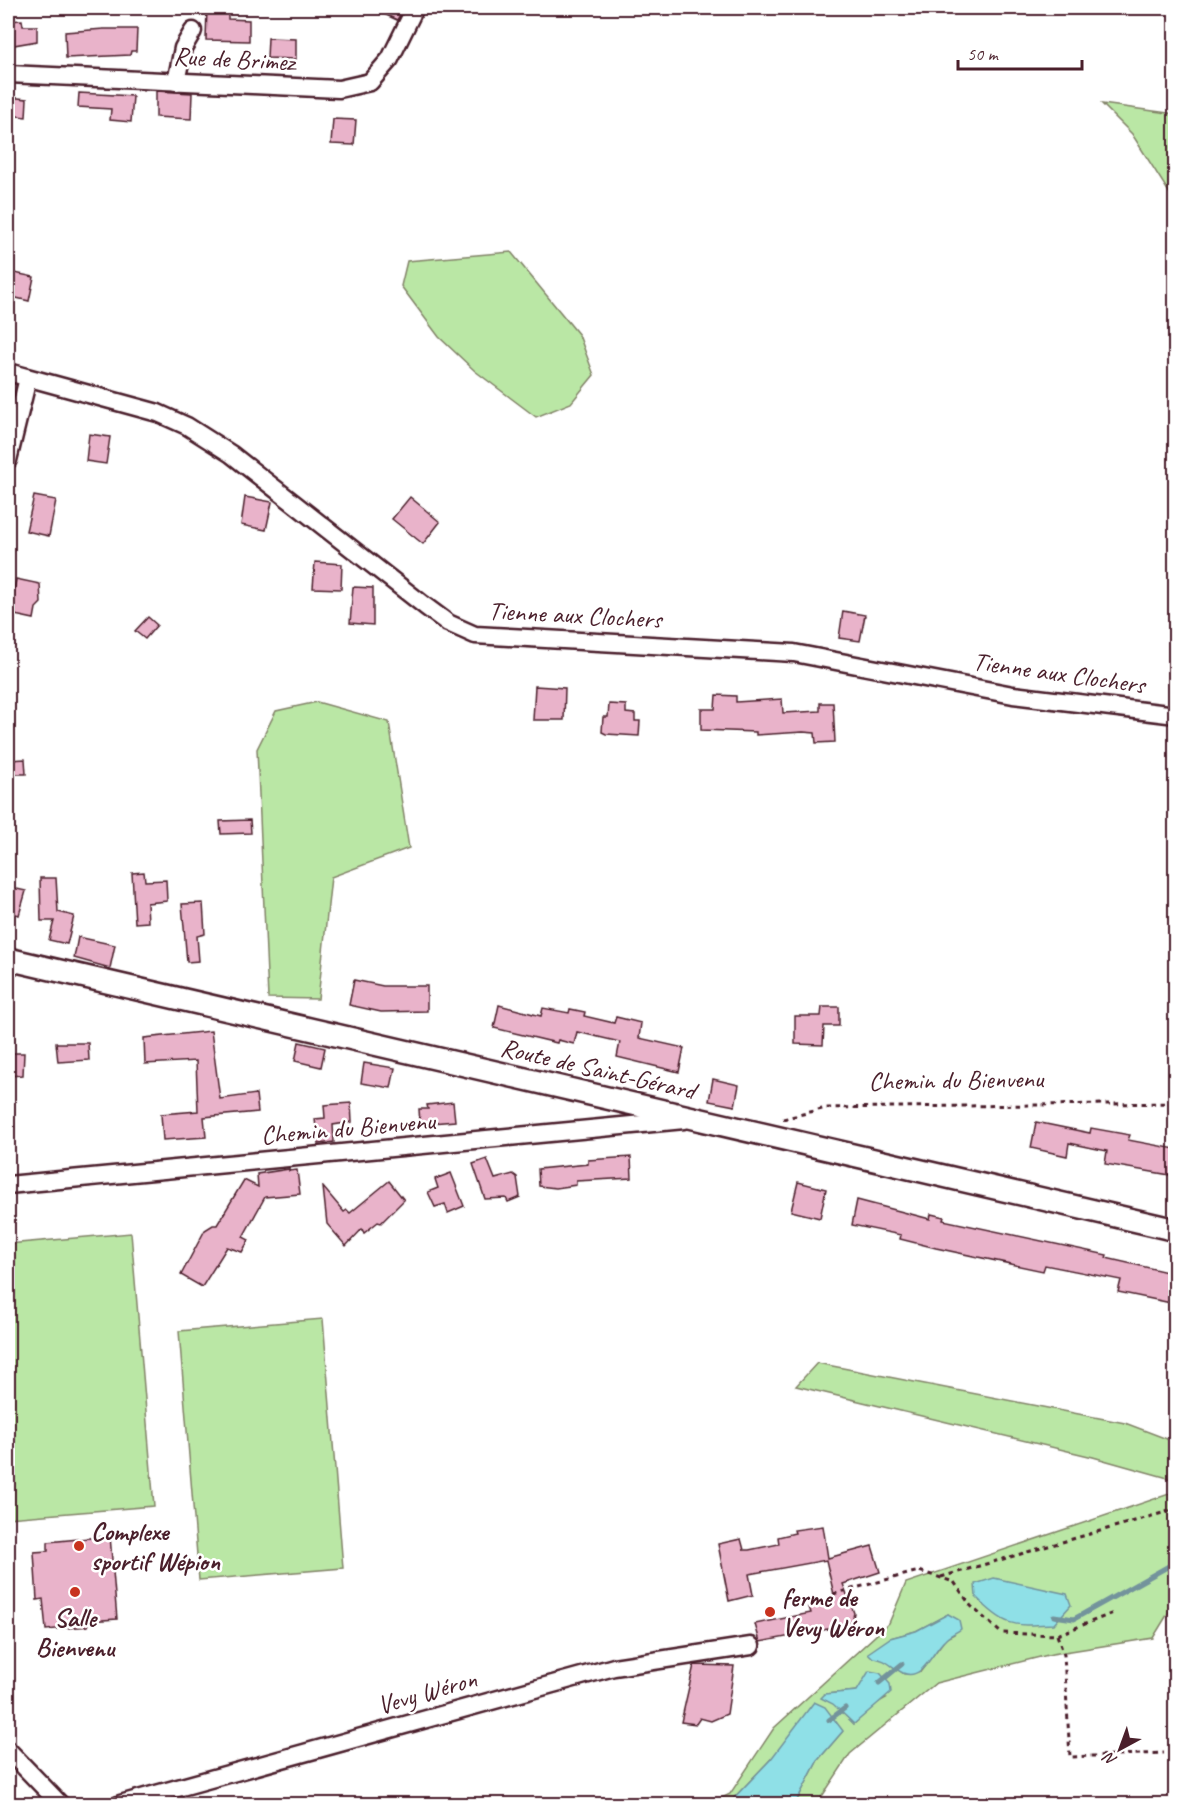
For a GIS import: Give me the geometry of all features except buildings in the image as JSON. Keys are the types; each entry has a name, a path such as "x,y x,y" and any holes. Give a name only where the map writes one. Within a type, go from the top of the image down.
{"main road":[{"name":"Route de Saint-Gérard","path":"8,959 1176,1230"}],"street":[{"name":"Rue de Brimez","path":"8,74 339,89 370,82 390,59 415,8"},
{"path":"176,82 183,48 193,31"},
{"name":"Tienne aux Clochers","path":"8,372 158,413 187,426 231,453 424,606 448,623 475,635 794,653 1013,695 1176,715"},
{"path":"8,460 28,378"},
{"name":"Chemin du Bienvenu","path":"8,1185 395,1150 693,1119"},
{"name":"Vevy Wéron","path":"120,1804 614,1667 751,1646"},
{"path":"8,1750 60,1804"}],"path":[{"name":"Chemin du Bienvenu","path":"773,1122 826,1108 1176,1103"},
{"path":"939,1577 1176,1509"},
{"path":"833,1594 919,1571 954,1582 971,1606 1001,1634 1057,1635 1116,1612"},
{"path":"1057,1635 1064,1655 1070,1757 1164,1753"}],"green space":[{"path":"1102,104 1175,114 1175,202 1132,134"},
{"path":"511,252 579,335 594,375 571,403 536,417 475,371 439,337 401,286 407,261"},
{"path":"317,702 389,722 409,848 331,877 318,999 268,998 257,749 276,711"},
{"path":"131,1233 154,1506 8,1518 8,1244"},
{"path":"323,1319 343,1568 199,1580 179,1331"},
{"path":"817,1363 1125,1423 1175,1442 1175,1480 1093,1457 796,1386"},
{"path":"1175,1492 1175,1602 1153,1638 1052,1654 936,1683 850,1754 817,1804 795,1804 818,1760 843,1731 771,1759 728,1804 710,1804 730,1794 774,1728 889,1623 906,1583","holes":["948,1614 954,1634 946,1638 921,1671 904,1674 884,1659 890,1638 916,1631","857,1691 886,1698 875,1704 854,1724 825,1694"]}],"water":[{"path":"994,1578 1067,1594 1071,1605 1054,1624 1019,1625 1011,1623 995,1615 976,1597 975,1584"},
{"path":"948,1614 959,1620 961,1629 947,1638 927,1664 916,1673 910,1675 903,1673 873,1658 868,1653 890,1638 916,1631"},
{"path":"869,1671 880,1673 890,1684 891,1692 854,1724 833,1704 821,1698 825,1694 857,1691"},
{"path":"814,1702 825,1707 843,1731 818,1760 795,1804 728,1804 771,1759"}],"waterway":[{"path":"1054,1616 1074,1619 1176,1562"},
{"path":"879,1683 902,1664"},
{"path":"829,1720 845,1708"}],"place":[{"name":"Complexe sportif Wépion","path":"79,1546"},
{"name":"Salle Bienvenu","path":"75,1592"},
{"name":"ferme de Vevy Wéron","path":"770,1612"}]}
